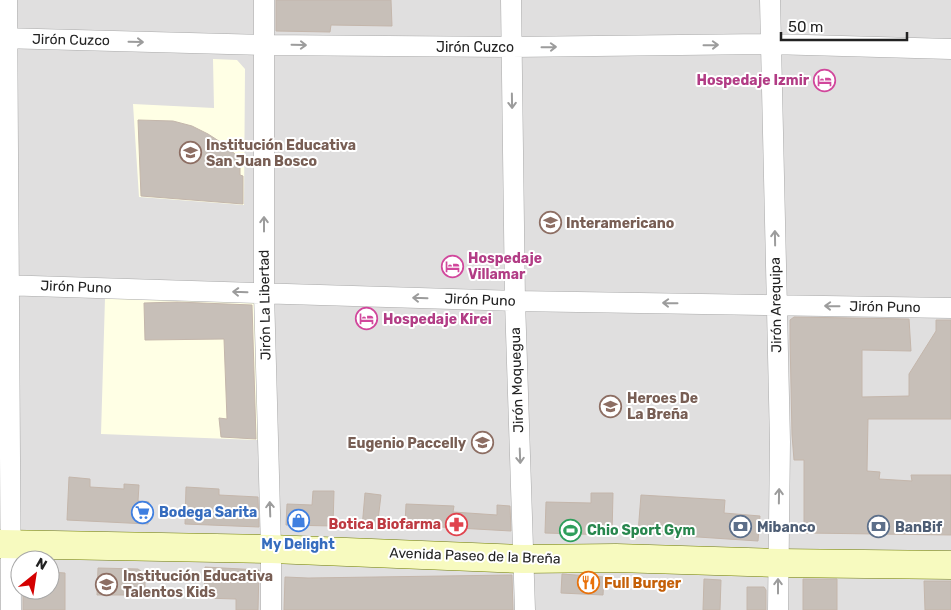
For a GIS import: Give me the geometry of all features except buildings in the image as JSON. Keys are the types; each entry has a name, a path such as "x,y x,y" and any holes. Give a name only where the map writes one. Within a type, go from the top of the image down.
{"street":[{"path":"7,0 4,38 3,287 5,544 12,610"},
{"name":"Jirón La Libertad","path":"264,0 264,293 271,610"},
{"name":"Jirón Moquegua","path":"511,0 515,301 524,610"},
{"name":"Jirón Arequipa","path":"770,0 780,442 778,610"},
{"name":"Jirón Cuzco","path":"4,38 264,45 512,47 770,44 951,49"},
{"name":"Jirón Puno","path":"3,287 515,301 951,308"},
{"name":"Avenida Paseo de la Breña","path":"5,544 271,548 523,558 616,558 778,563 951,565"}],"shaded area":[{"path":"0,0 951,0 951,610 0,610"},
{"name":"Institución Educativa San Juan Bosco","path":"213,59 237,60 245,69 244,205 139,197 133,104 214,108"},
{"path":"105,298 257,299 259,440 101,434"}],"place":[{"name":"Hospedaje Izmir","path":"825,80"},
{"name":"Institución Educativa San Juan Bosco","path":"190,153"},
{"name":"Interamericano","path":"550,223"},
{"name":"Hospedaje Villamar","path":"452,266"},
{"name":"Hospedaje Kirei","path":"367,319"},
{"name":"Heroes De La Breña","path":"611,406"},
{"name":"Eugenio Paccelly","path":"482,443"},
{"name":"Bodega Sarita","path":"143,512"},
{"name":"My Delight","path":"298,521"},
{"name":"Botica Biofarma","path":"457,524"},
{"name":"Mibanco","path":"741,527"},
{"name":"BanBif","path":"879,527"},
{"name":"Chio Sport Gym","path":"571,530"},
{"name":"Full Burger","path":"588,583"},
{"name":"Institución Educativa Talentos Kids","path":"107,584"}]}
